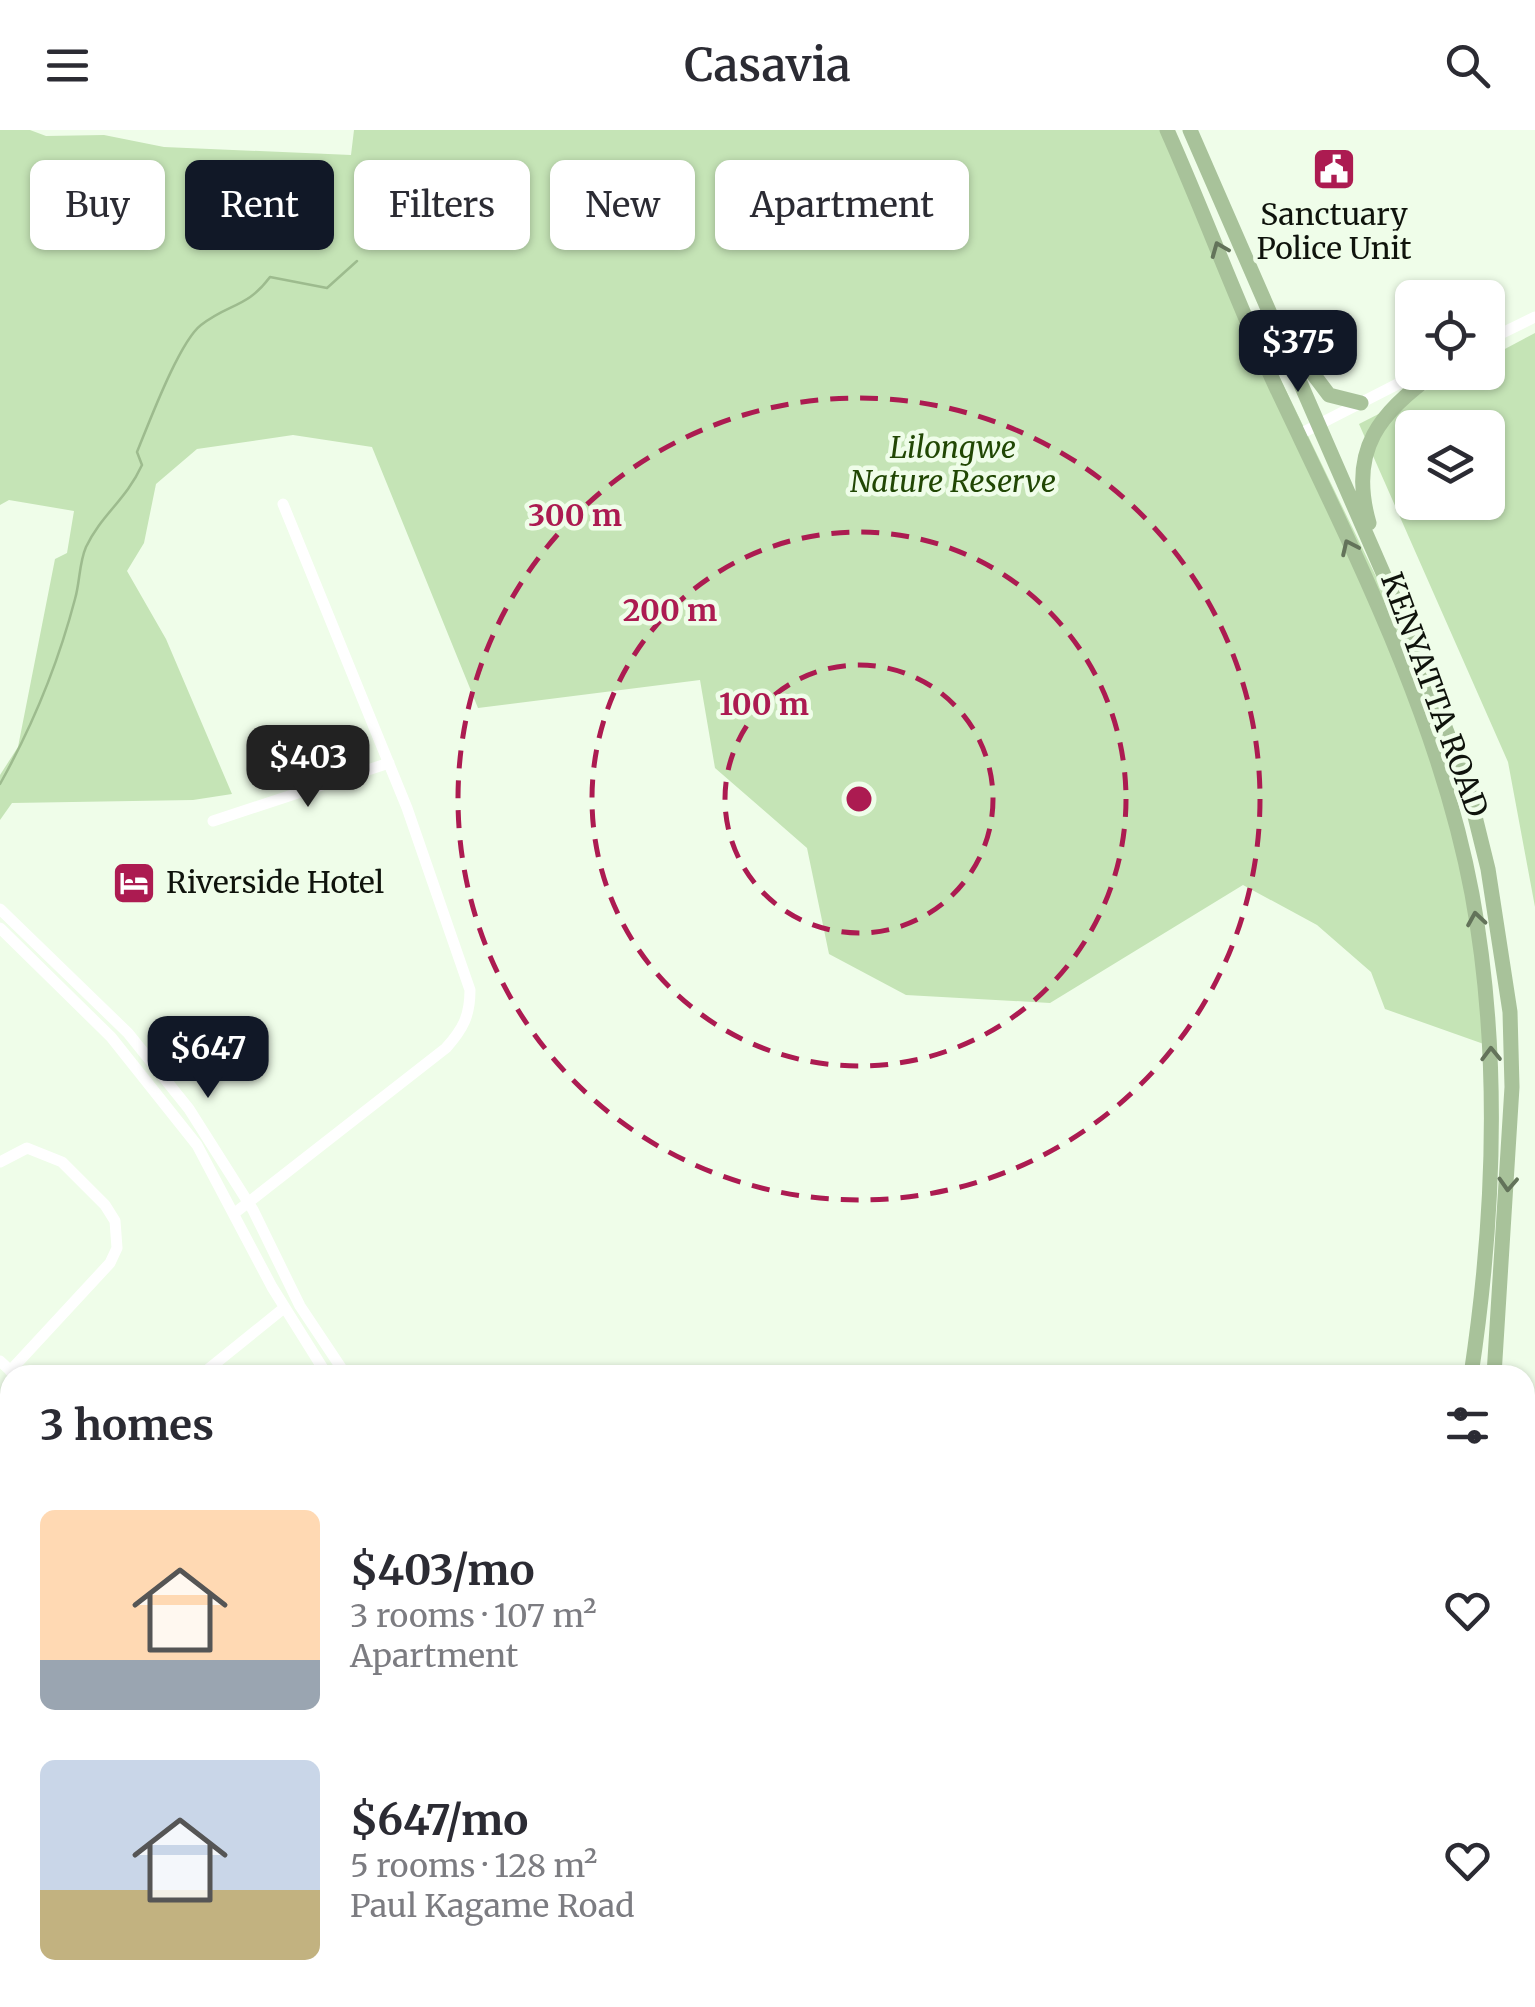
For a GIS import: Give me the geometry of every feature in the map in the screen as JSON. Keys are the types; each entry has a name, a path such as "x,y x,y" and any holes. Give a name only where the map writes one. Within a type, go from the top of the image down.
{"main road":[{"name":"KENYATTA ROAD","path":"1166,130 1382,618 1442,781 1471,890 1490,1016 1491,1092 1486,1238 1472,1365"},
{"name":"KENYATTA ROAD","path":"1190,130 1381,564 1468,788 1488,870 1510,1012 1512,1086 1495,1365"},
{"path":"1273,324 1329,395 1361,402"},
{"path":"1381,564 1366,513 1364,457 1397,400 1411,390"}],"street":[{"path":"1505,332 1535,318"},
{"path":"1300,434 1395,385"},
{"path":"236,1212 446,1048 469,1016 470,990 389,762 283,504"},
{"path":"213,821 389,762"},
{"path":"0,909 138,1044 189,1109 250,1203 290,1289 339,1365"},
{"path":"0,928 111,1038 196,1145 236,1212 284,1308 321,1365"},
{"path":"0,1162 27,1148 62,1162 111,1213 118,1240 110,1263 20,1365"},
{"path":"213,1365 284,1308"}],"green space":[{"name":"Lilongwe Nature Reserve","path":"0,130 30,130 46,136 104,135 164,147 351,155 354,130 1160,130 1384,593 1428,708 1461,823 1495,1048 1385,1009 1371,972 1317,925 1243,885 1050,1003 906,995 829,954 807,848 715,768 700,680 478,708 372,447 293,435 197,449 156,484 144,543 127,571 166,639 232,794 193,800 12,803 0,820 0,775 18,747 55,559 67,553 74,511 9,500 0,505"},
{"path":"1535,333 1535,907 1508,762 1401,520 1505,520 1505,410 1395,410 1395,506 1359,424 1426,390 1505,390 1505,349"}],"waterway":[{"path":"0,784 52,671 75,599 86,547 142,465 137,452 165,384 192,334 211,318 245,300 270,277 327,288 357,261"}],"place":[{"name":"Sanctuary Police Unit","path":"1334,169"},
{"name":"Riverside Hotel","path":"134,883"}]}
